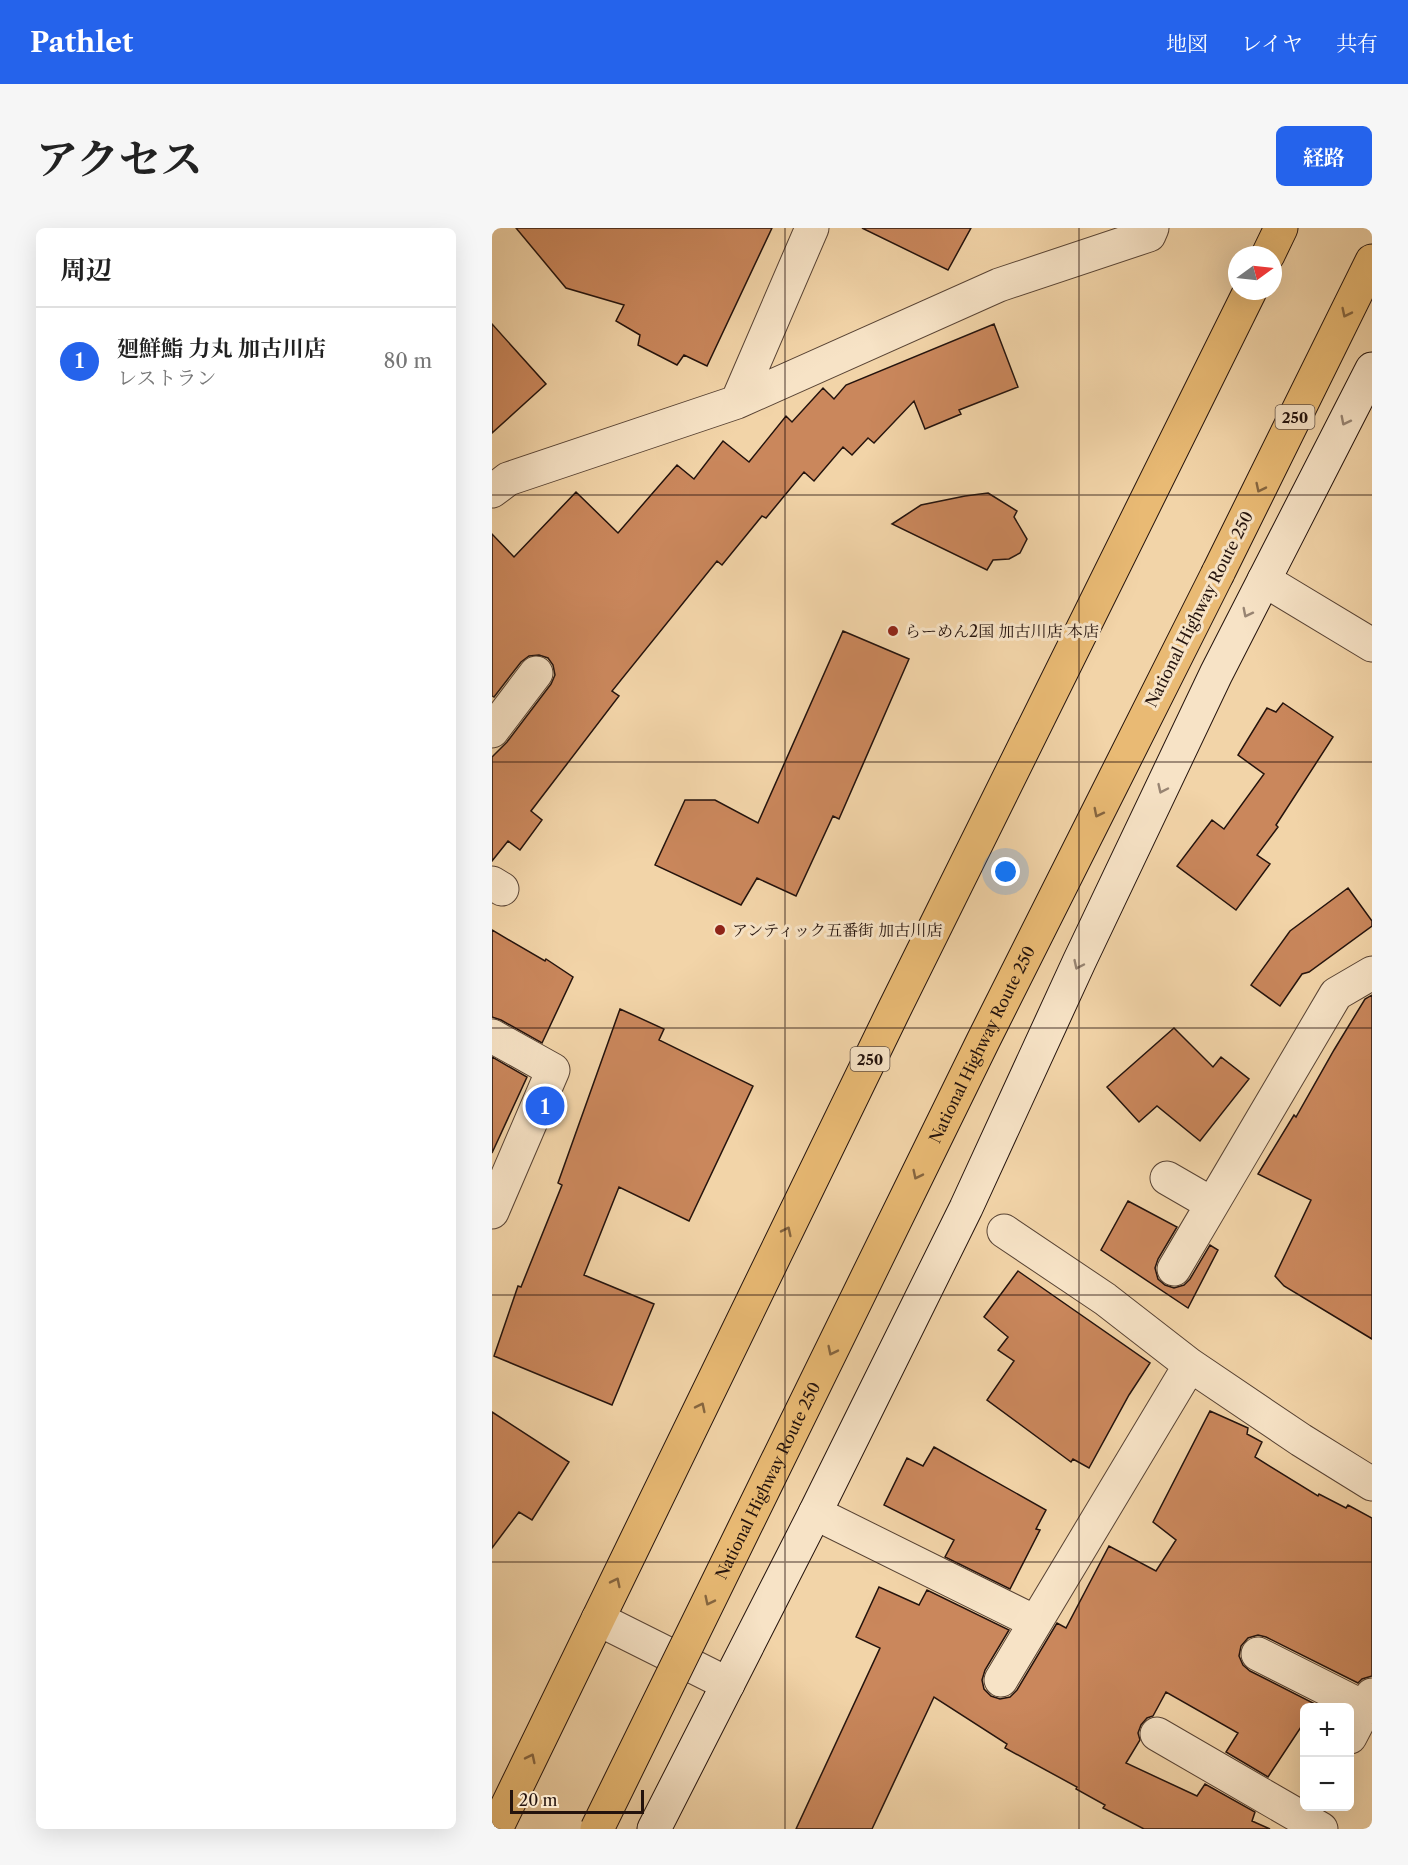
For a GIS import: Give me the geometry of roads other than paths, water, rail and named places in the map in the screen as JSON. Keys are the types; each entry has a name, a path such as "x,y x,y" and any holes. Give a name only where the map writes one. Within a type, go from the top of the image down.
{"highway":[{"path":"1272,246 1281,228"},
{"name":"National Highway Route 250","path":"597,1829 988,1030 1372,261"},
{"name":"250","path":"496,1829 892,1014 1246,300"}],"street":[{"path":"737,402 812,228"},
{"path":"497,477 737,402 999,285 1149,235 1152,228"},
{"path":"654,1829 815,1513 966,1208 1084,951 1216,674 1372,369"},
{"path":"1264,580 1372,645"},
{"path":"492,731 536,673"},
{"path":"1174,1269 1336,994 1372,973"},
{"path":"492,1036 553,1070 492,1212"},
{"path":"1167,1178 1212,1204"},
{"path":"1004,1231 1105,1299 1190,1365 1301,1440 1372,1484"},
{"path":"1001,1680 1190,1365"},
{"path":"815,1513 1035,1623"},
{"path":"598,1619 728,1684"},
{"path":"1258,1654 1368,1702 1354,1729"},
{"path":"1157,1734 1310,1821"}],"place":[{"name":"らーめん2国 加古川店 本店","path":"893,631"},
{"name":"アンティック五番街 加古川店","path":"720,930"},
{"name":"廻鮮鮨 力丸 加古川店","path":"545,1106"}]}
